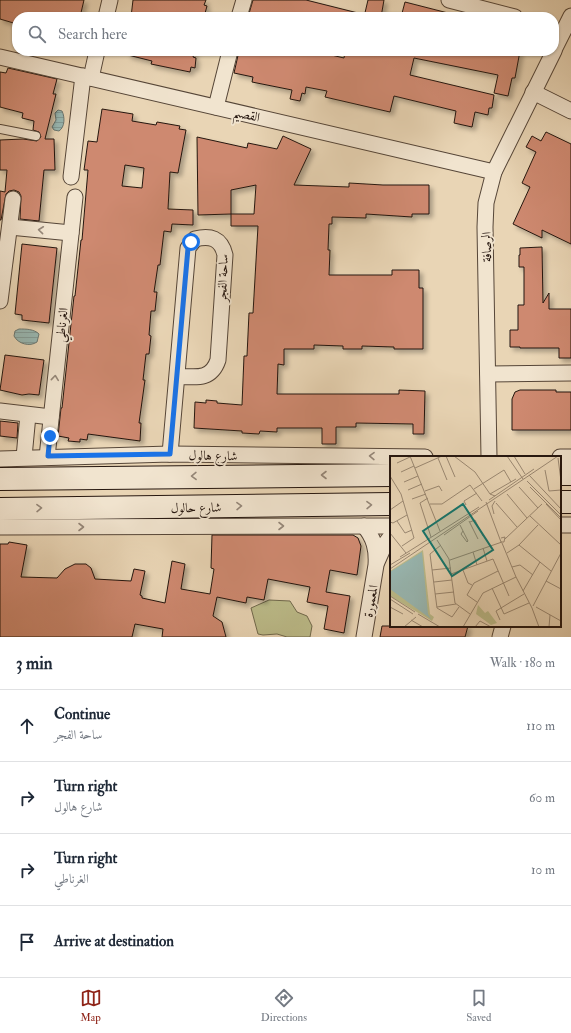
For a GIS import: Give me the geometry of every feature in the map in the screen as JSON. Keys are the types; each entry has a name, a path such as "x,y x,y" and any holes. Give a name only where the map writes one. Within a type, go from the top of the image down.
{"main road":[{"path":"0,478 390,475"},
{"name":"شارع حالول","path":"0,509 390,504"}],"street":[{"path":"107,12 110,0"},
{"path":"240,12 244,0"},
{"path":"449,0 496,12"},
{"name":"الرصافة","path":"559,28 571,16"},
{"path":"71,178 87,77 95,56"},
{"path":"216,107 229,56"},
{"name":"الرصافة","path":"489,456 485,227 486,203 494,172 551,56"},
{"name":"القصيم","path":"0,57 494,172"},
{"path":"533,92 571,111"},
{"name":"الغرناطي","path":"48,456 75,197"},
{"path":"0,300 13,199"},
{"path":"10,227 71,232"},
{"name":"ساحة الفجر","path":"170,454 188,248 195,239 205,236 218,242 223,247 225,255 218,360 215,368 204,376 177,376"},
{"path":"488,374 571,373"},
{"path":"0,412 51,417"},
{"path":"24,457 28,415"},
{"name":"شارع هالول","path":"0,458 170,454 390,457"},
{"name":"المعمورة","path":"364,526 371,534 377,555 364,637"},
{"path":"0,527 390,526"},
{"name":"المعمورة","path":"376,565 380,554 390,538"},
{"path":"500,637 503,627"}],"lane":[{"path":"0,129 36,136"}],"green space":[{"path":"269,600 290,601 297,612 307,616 312,626 310,637 287,637 277,634 258,634 251,608"}],"water":[{"path":"58,110 62,111 64,116 62,127 59,131 54,130 52,127 56,120 55,113"},
{"path":"19,329 37,332 39,334 37,342 34,344 24,344 18,341 14,336 15,331"}],"building":[{"path":"0,0 84,0 81,12 12,12 12,23 0,19"},
{"path":"133,0 206,0 204,5 207,6 205,12 132,12"},
{"path":"253,0 306,0 354,12 249,12"},
{"path":"368,0 384,0 382,12 365,12"},
{"path":"405,2 444,12 402,12"},
{"path":"132,56 193,56 196,58 195,68 191,67 190,72 151,64 152,61"},
{"path":"238,56 336,56 344,58 344,56 519,56 515,78 512,78 508,96 494,93 498,75 414,58 410,75 494,95 492,108 489,108 488,115 475,112 472,127 454,123 456,111 394,96 390,112 325,97 327,91 306,87 305,94 302,93 300,101 290,99 292,90 252,82 253,77 234,73"},
{"path":"8,68 57,79 53,94 56,94 45,139 54,139 55,170 44,170 39,221 20,219 21,196 19,192 14,190 9,191 6,194 0,220 0,191 5,192 7,170 0,170 0,140 23,139 37,141 41,137 39,132 33,130 34,121 22,118 23,113 0,107 0,72 6,73"},
{"path":"102,109 133,114 132,121 156,125 157,122 180,126 179,129 186,130 178,173 170,172 168,209 193,210 193,225 172,224 171,232 164,231 160,265 158,265 154,292 157,292 155,311 151,311 149,354 146,354 143,380 145,380 139,423 141,423 140,441 88,434 87,440 80,439 80,442 68,441 69,438 58,436 82,240 88,170 84,170 88,141 97,142","holes":["125,165 144,168 142,188 122,186"]},
{"path":"546,132 571,144 571,244 542,230 542,238 513,224 530,187 522,183 536,152 526,147 532,136 541,141"},
{"path":"283,136 311,149 294,185 349,187 349,183 429,185 429,214 412,214 412,217 366,214 366,218 332,217 332,224 329,224 328,250 330,250 329,275 392,275 392,270 419,270 419,288 423,288 423,349 394,349 394,347 362,346 362,349 343,349 343,346 314,345 314,349 284,349 284,365 278,364 277,394 399,394 399,390 425,391 424,434 413,434 413,424 356,423 356,427 336,427 336,444 322,444 322,428 277,428 277,432 260,431 259,434 242,433 242,431 194,428 195,402 206,403 206,400 217,401 217,403 242,405 244,356 247,356 249,313 253,313 258,226 231,226 231,214 198,215 197,137 247,148 248,143 277,149","holes":["256,185 254,214 231,214 231,190"]},
{"path":"22,244 57,248 49,323 22,320 22,315 15,314"},
{"path":"542,247 543,303 549,293 549,309 571,309 571,358 559,358 559,348 510,347 510,330 518,330 518,305 524,305 524,267 519,267 520,248"},
{"path":"5,355 44,360 39,395 22,395 0,390"},
{"path":"520,390 556,390 556,392 571,392 571,430 512,430 512,399 515,392"},
{"path":"0,421 18,423 17,438 0,436"},
{"path":"212,535 353,535 358,538 361,546 357,575 330,570 326,592 350,596 344,633 324,629 328,606 307,602 310,587 268,579 264,600 247,597 246,603 217,597 213,616 222,622 226,637 162,637 163,629 135,624 132,637 0,637 0,544 8,544 9,542 27,545 21,577 57,578 65,569 75,564 86,564 91,568 95,579 131,581 134,569 145,571 140,595 142,598 165,603 172,561 185,564 181,589 210,594 214,569 211,568"},
{"path":"382,626 468,627 465,637 380,637"}],"route":[{"path":"50,436 48,456 170,454 188,248 191,242"}]}
